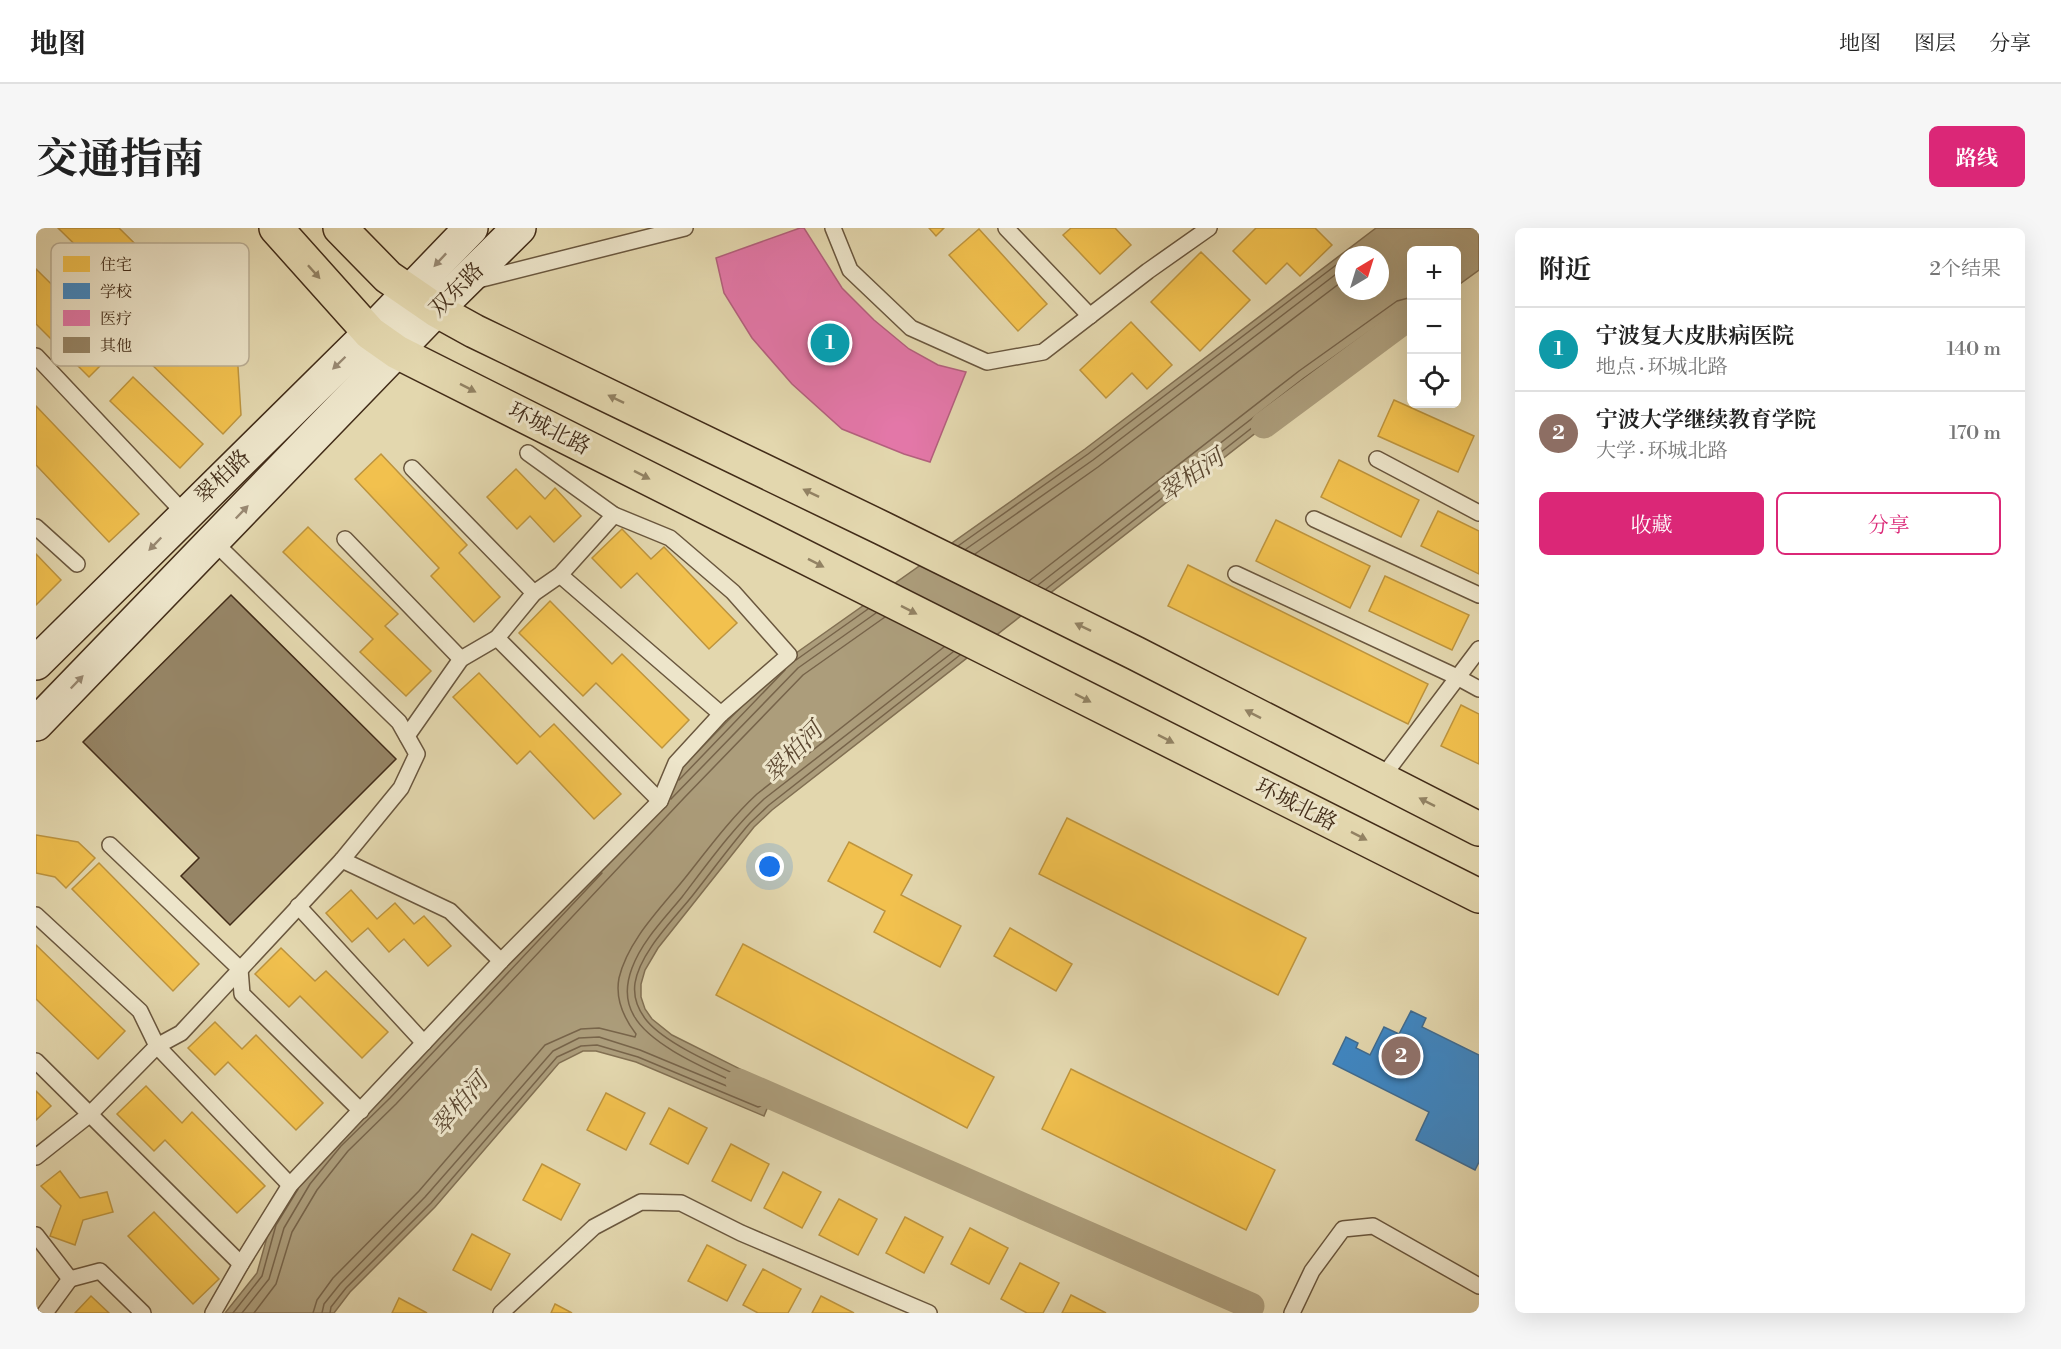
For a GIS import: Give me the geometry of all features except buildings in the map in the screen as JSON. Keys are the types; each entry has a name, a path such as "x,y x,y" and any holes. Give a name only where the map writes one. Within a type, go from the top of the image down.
{"main road":[{"name":"环城北路","path":"276,228 370,333 397,352 1479,896"},
{"path":"340,228 388,277 436,310 474,331 1135,653 1479,829"},
{"name":"双东路","path":"410,292 471,228"},
{"name":"双东路","path":"397,352 519,228"},
{"name":"翠柏路","path":"36,663 410,292"},
{"name":"翠柏路","path":"36,724 397,352"}],"lane":[{"path":"463,284 685,228"},
{"path":"832,228 850,270 911,328 987,362 1043,352 1148,271 1209,228"},
{"path":"1006,228 1090,316"},
{"path":"36,356 185,514"},
{"path":"213,1313 290,1185 501,961 660,801 676,763 721,714 789,655 733,592 670,538 614,515 528,453"},
{"path":"1377,459 1479,513"},
{"path":"412,468 534,593"},
{"path":"407,736 461,660 497,638 534,593 560,574 614,515"},
{"path":"1314,519 1479,595"},
{"path":"36,527 77,564"},
{"path":"345,539 461,660"},
{"path":"36,1157 89,1116 157,1046 181,1033 342,860 401,788 417,754 399,722 214,542"},
{"path":"560,574 721,714"},
{"path":"1236,574 1479,689"},
{"path":"497,638 660,801"},
{"path":"1381,779 1479,649"},
{"path":"111,845 240,969 242,994 361,1111"},
{"path":"342,860 450,911 501,961"},
{"path":"298,906 424,1043"},
{"path":"36,915 140,1011 157,1046 290,1185"},
{"path":"36,1061 241,1264"},
{"path":"501,1313 594,1227 641,1202 681,1203 741,1233 929,1313"},
{"path":"1292,1313 1312,1271 1343,1228 1373,1226 1479,1286"},
{"path":"36,1235 70,1279"},
{"path":"45,1313 70,1279 100,1271 143,1313"}],"water":[{"path":"1376,228 1479,228 1479,270 1461,283 1461,246 1407,246 1407,321 1312,389 772,810 754,827 658,948 645,970 641,984 641,997 652,1019 672,1035 776,1087 764,1116 636,1062 596,1051 583,1051 559,1063 435,1207 350,1292 334,1313 225,1313 257,1273 271,1223 299,1177 667,783 789,658 1085,449 1335,259 1335,300 1389,300 1389,246 1352,246"}],"waterway":[{"name":"翠柏河","path":"1264,425 1407,319"},
{"path":"739,1082 1251,1306"}],"place":[{"name":"宁波复大皮肤病医院","path":"830,343"},
{"name":"宁波大学继续教育学院","path":"1401,1056"}]}
